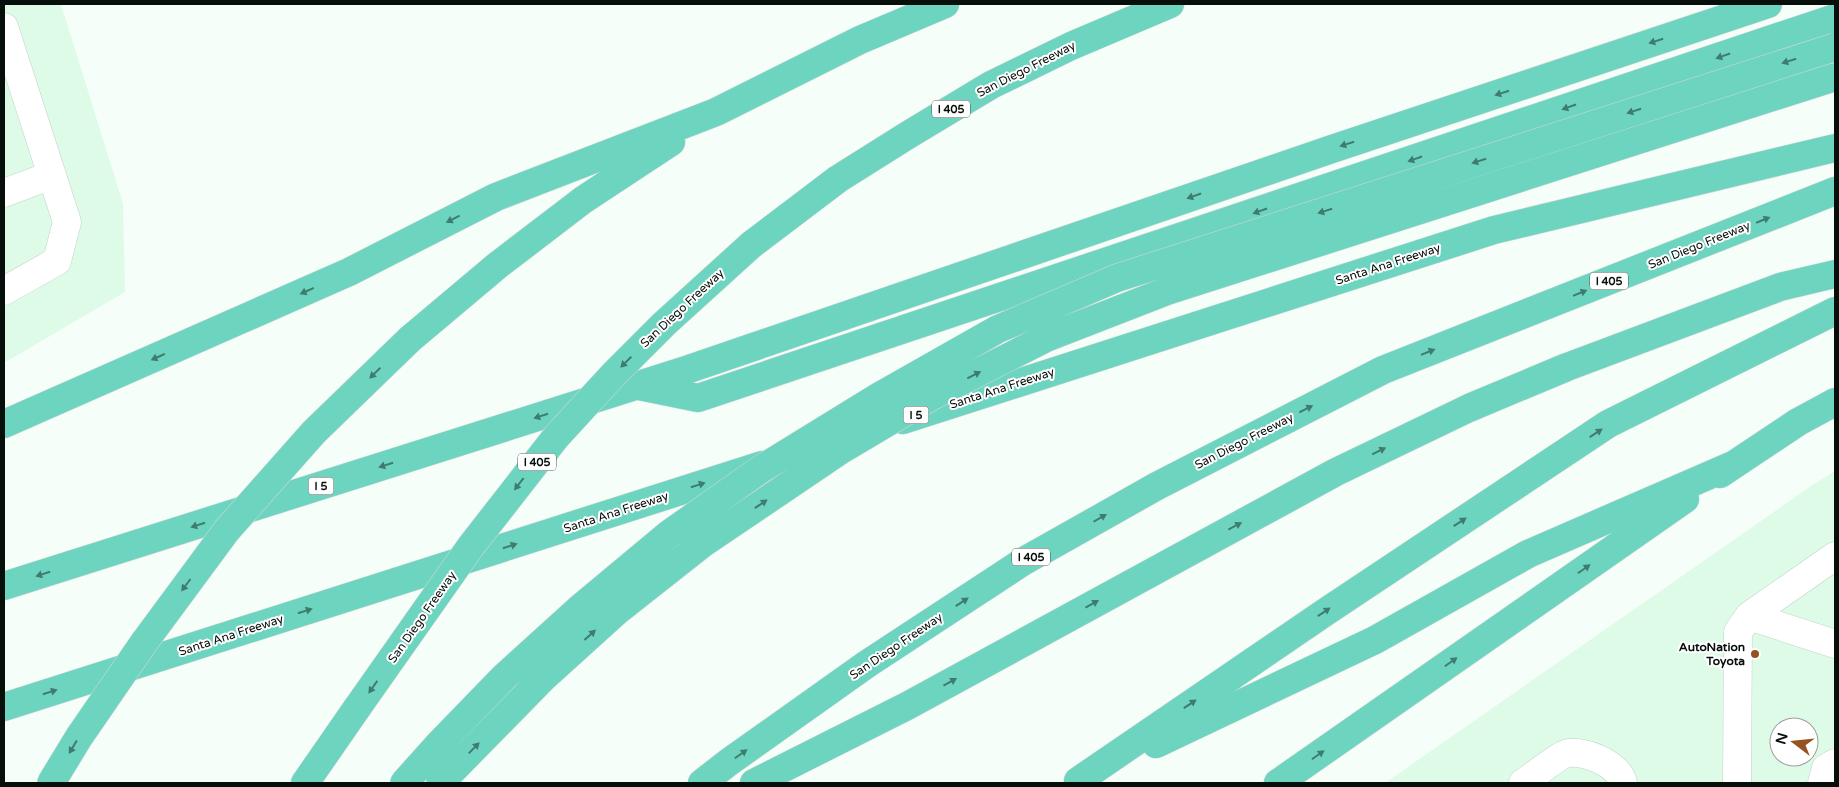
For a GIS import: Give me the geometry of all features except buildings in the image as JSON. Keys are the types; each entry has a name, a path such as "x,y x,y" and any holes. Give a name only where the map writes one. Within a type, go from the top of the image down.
{"highway":[{"path":"4,424 349,272 496,197 716,112 860,40 945,4"},
{"name":"San Diego Freeway","path":"305,783 471,546 556,437 613,375 664,324 751,245 838,179 991,85 1071,46 1170,4"},
{"name":"I 5","path":"4,586 637,386 1322,152 1768,4"},
{"path":"637,386 698,398 1835,18"},
{"path":"404,783 438,744 504,677 579,609 669,534 761,469 878,397 998,329 1117,278 1835,46"},
{"path":"440,783 544,677 617,611 702,544 841,450 932,396 1046,338 1166,291 1835,77"},
{"path":"51,783 79,737 144,641 227,530 314,432 410,339 498,265 583,200 716,112"},
{"name":"Santa Ana Freeway","path":"4,706 248,630 1494,230 1835,148"},
{"name":"San Diego Freeway","path":"702,783 868,664 1008,572 1157,486 1383,370 1835,191"},
{"path":"754,783 907,706 1336,472 1470,408 1566,367 1771,290 1835,274"},
{"path":"1076,782 1326,611 1608,424 1835,312"},
{"path":"1278,783 1735,464 1798,422 1835,402"},
{"path":"1076,782 1375,640 1528,554 1735,464"}],"lane":[{"path":"4,27 67,222 56,261 4,291"},
{"path":"4,193 52,175"},
{"path":"1737,783 1738,632 1749,616 1835,556"},
{"path":"1749,616 1835,644"},
{"path":"1524,783 1566,753 1583,754 1599,758 1611,766 1622,778 1623,783"},
{"path":"1822,783 1826,768 1835,763"}],"shaded area":[{"path":"4,4 61,4 123,204 125,292 4,363"},
{"path":"1835,471 1835,783 1385,783 1814,484"}],"place":[{"name":"AutoNation Toyota","path":"1755,654"}]}
